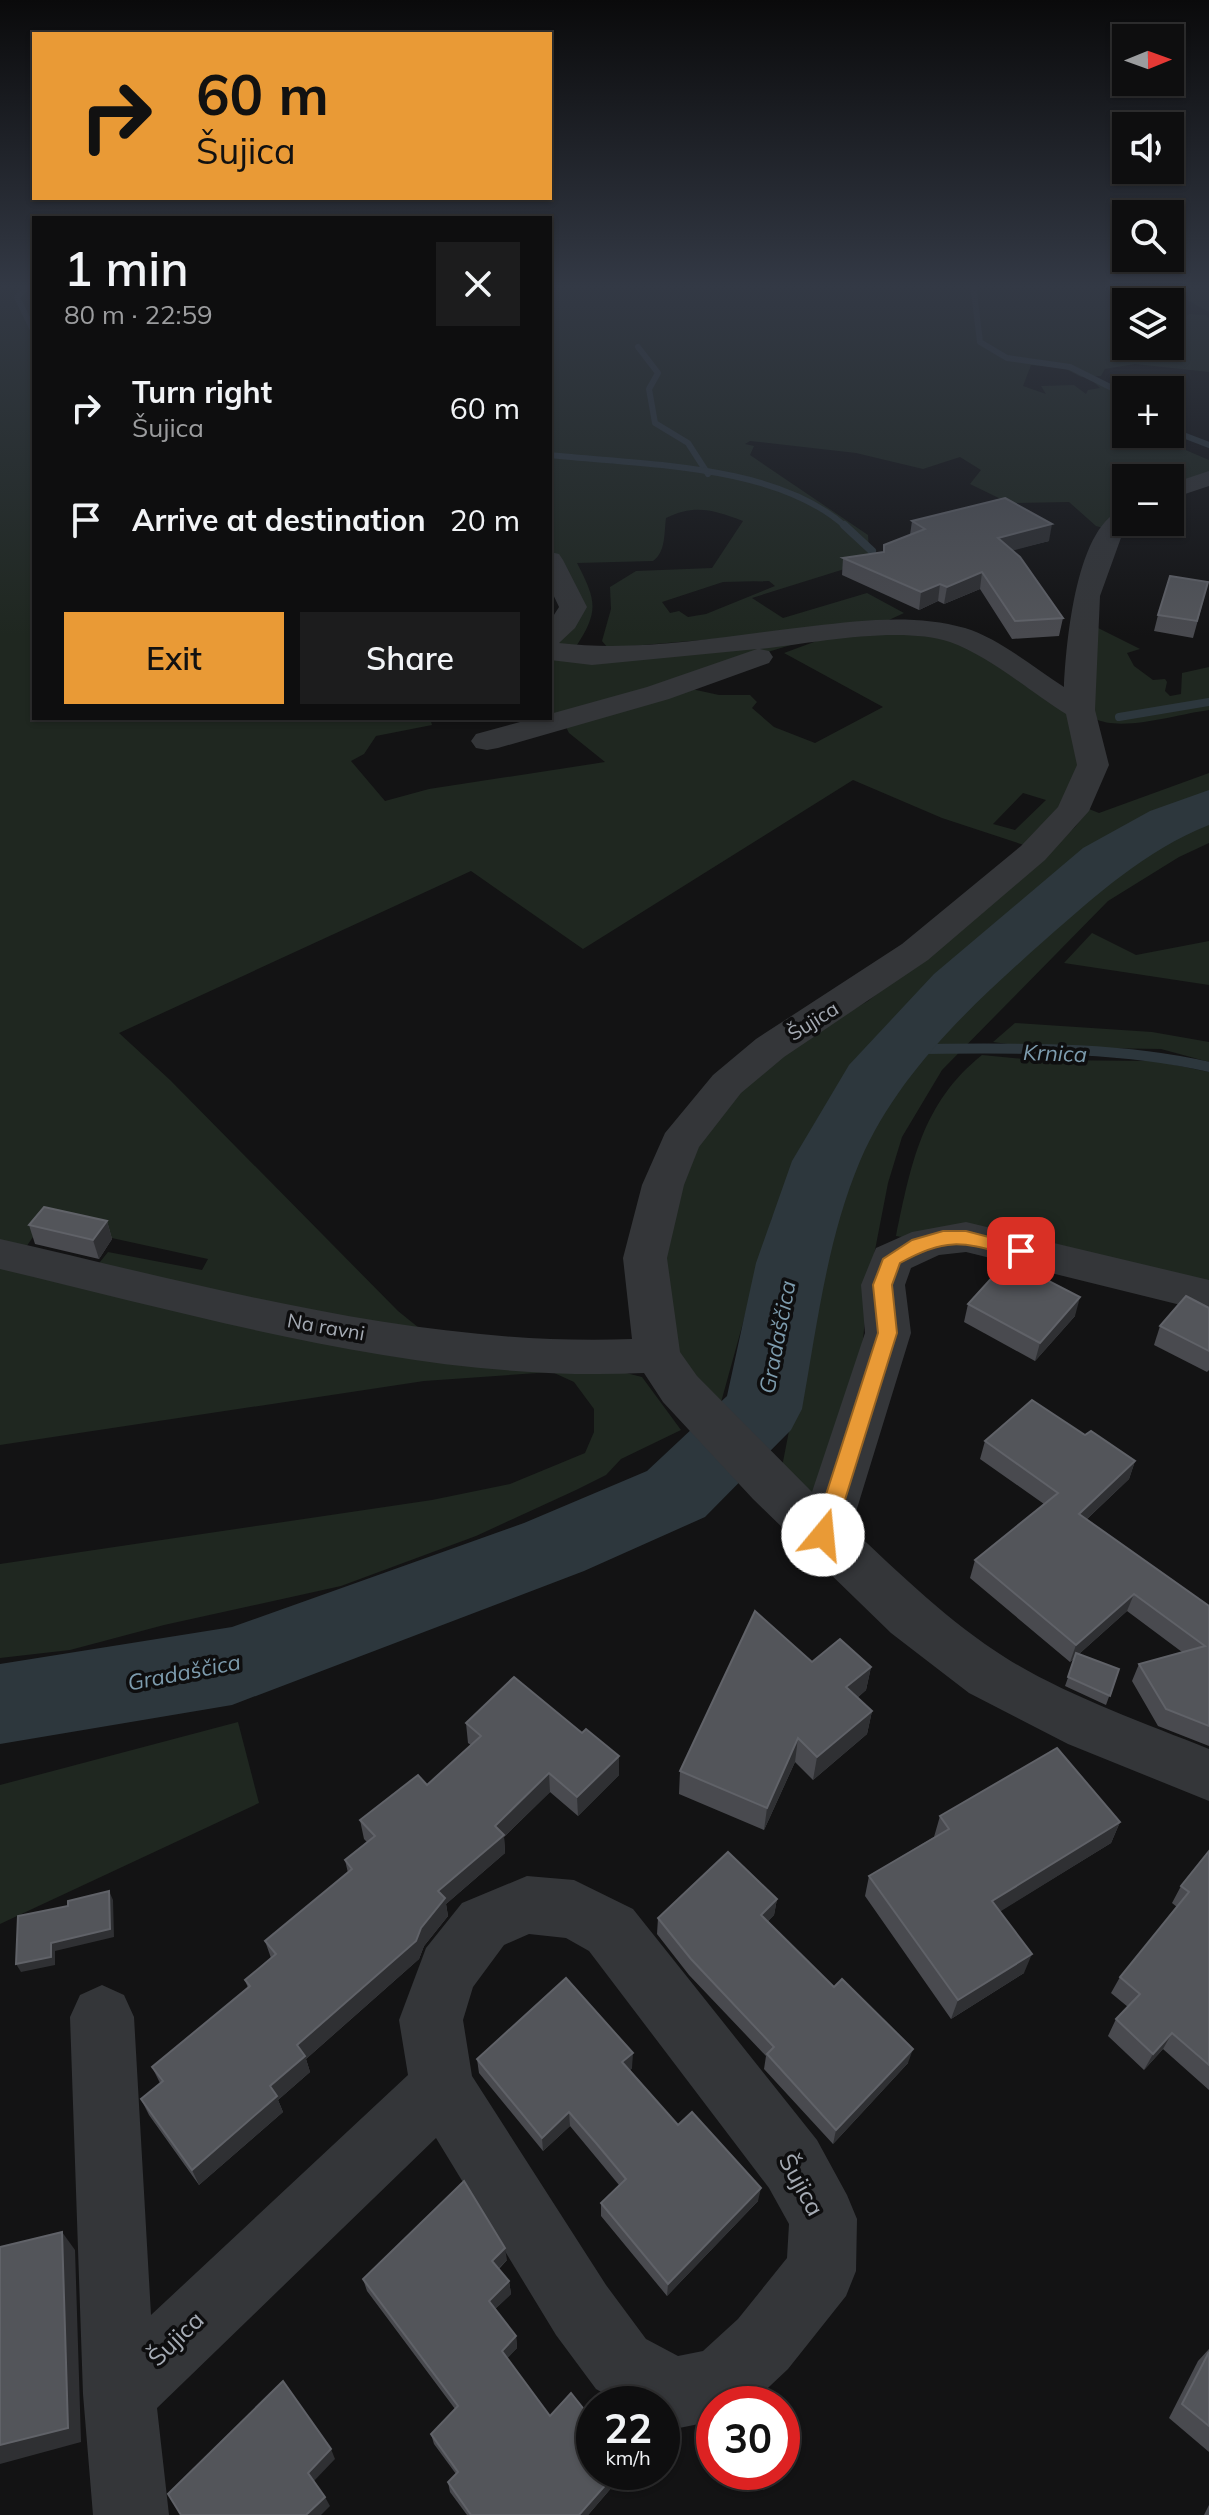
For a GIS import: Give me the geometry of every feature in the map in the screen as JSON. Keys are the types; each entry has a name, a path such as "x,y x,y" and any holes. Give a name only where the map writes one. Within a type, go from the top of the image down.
{"street":[{"path":"1184,487 1209,478"},
{"name":"Šujica","path":"668,1372 645,1258 663,1185 680,1143 727,1084 770,1048 915,952 1033,853 1073,811 1093,765 1080,710 1080,640 1086,596 1112,531"},
{"path":"552,564 573,607 565,622 552,635"},
{"path":"552,651 592,656 630,654 891,627 927,629 957,635 994,653 1080,710"},
{"path":"487,741 658,693 808,642 820,633"},
{"path":"823,1535 888,1333 883,1285 892,1259 918,1244 943,1237 966,1237 1209,1296"},
{"name":"Na ravni","path":"0,1254 306,1324 462,1350 595,1358 668,1372"},
{"path":"668,1372 771,1485 823,1535 910,1617 988,1676 1088,1726 1209,1775"},
{"name":"Šujica","path":"527,1905 574,1909 611,1930 793,2164 823,2219 821,2271 763,2344 721,2383 674,2393 621,2364 581,2310 442,2087 431,2020 448,1970 483,1924 527,1905"},
{"name":"Šujica","path":"102,2017 119,2394 131,2515"},
{"name":"Šujica","path":"119,2394 442,2087"}],"shaded area":[{"path":"0,401 32,401 32,720 431,720 432,725 376,736 364,754 351,761 385,801 429,789 605,762 569,733 564,723 687,688 719,695 750,695 757,702 752,708 774,727 815,743 883,707 784,653 822,639 871,631 954,637 1065,710 1082,747 1068,802 1027,846 942,818 853,780 583,949 471,871 119,1033 170,1080 398,1311 429,1336 96,1267 108,1252 202,1270 208,1259 43,1223 21,1254 0,1248","holes":["1023,793 1046,800 1015,830 993,824"]},
{"path":"552,401 1112,401 1112,448 1181,448 1209,460 1209,472 1184,481 1184,464 1112,464 1112,523 1107,529 1096,526 1069,502 1009,503 970,484 981,470 960,457 923,469 856,453 750,441 745,444 754,446 750,455 868,535 869,549 883,557 752,598 783,618 867,593 904,613 878,625 608,648 602,641 611,609 610,587 636,571 712,568 743,521 695,510 666,518 662,547 653,561 577,563 591,596 592,615 575,648 552,646 572,580 552,551","holes":["769,581 775,586 706,614 688,617 679,611 670,613 662,602 723,582"]},
{"path":"1096,627 1140,649 1127,653 1134,666 1153,680 1165,679 1165,691 1170,696 1181,694 1182,673 1209,667 1209,710 1134,723 1119,724 1094,718"},
{"path":"804,641 552,717 552,657"},
{"path":"1209,773 1209,792 1103,839 884,1028 828,1105 772,1218 720,1406 689,1376 670,1333 662,1263 680,1183 700,1143 744,1085 828,1024 868,1001 999,897 1075,827 1089,809 1099,813"},
{"path":"1209,816 1209,843 1179,857 1108,901 942,1070 902,1137 888,1183 869,1281 860,1368 815,1503 781,1472 835,1195 882,1089 921,1061 930,1047 950,1029 962,1005 1032,936 1127,857"},
{"path":"1092,933 1136,955 1209,941 1209,985 1064,963"},
{"path":"1015,1023 1152,1032 1209,1042 1209,1062 1161,1049 1030,1047 993,1042"},
{"path":"982,1055 1035,1060 1156,1061 1209,1072 1209,1292 896,1236 914,1160 932,1114 945,1093"},
{"path":"0,1263 614,1370 642,1377 681,1430 621,1459 606,1475 476,1536 341,1586 164,1625 70,1650 0,1658 0,1564 432,1500 510,1484 585,1453 594,1432 594,1409 574,1382 552,1372 424,1381 0,1445"},
{"path":"238,1722 259,1803 0,1924 0,1785"}],"building":[{"path":"1005,498 1052,524 998,538 1020,557 1063,618 1015,621 982,572 947,587 940,584 921,592 843,558 884,552 884,545 925,529 912,521"},
{"path":"1170,576 1208,582 1197,621 1158,615"},
{"path":"44,1207 107,1221 93,1240 29,1225"},
{"path":"1008,1260 1080,1297 1040,1343 968,1304"},
{"path":"1186,1296 1209,1308 1209,1351 1160,1326"},
{"path":"1032,1400 1085,1435 1091,1431 1135,1461 1079,1514 1209,1606 1209,1726 1166,1709 1139,1664 1205,1646 1134,1594 1076,1645 975,1560 1058,1493 985,1441"},
{"path":"755,1611 812,1662 840,1639 871,1667 846,1687 872,1711 817,1757 798,1738 767,1808 680,1771"},
{"path":"1076,1653 1119,1669 1110,1696 1068,1677"},
{"path":"514,1677 582,1733 586,1729 619,1756 577,1797 549,1773 495,1826 504,1835 438,1891 445,1898 421,1928 416,1941 297,2045 305,2056 270,2086 277,2096 192,2170 141,2099 163,2081 152,2067 250,1986 245,1980 276,1954 265,1941 352,1869 345,1860 375,1836 360,1820 418,1775 427,1785 481,1736 466,1723"},
{"path":"1057,1748 1120,1822 992,1901 1032,1954 958,2000 869,1876 949,1829 940,1816"},
{"path":"1209,1851 1209,2065 1172,2033 1153,2054 1116,2019 1140,1994 1120,1977 1189,1892 1181,1886"},
{"path":"728,1852 777,1899 761,1915 834,1987 842,1979 913,2049 836,2130 767,2054 774,2047 691,1959 658,1918"},
{"path":"109,1891 110,1929 51,1943 51,1957 16,1964 18,1916 68,1906 68,1901"},
{"path":"566,1978 633,2053 622,2062 678,2125 692,2112 761,2188 668,2284 601,2203 626,2179 596,2143 569,2112 542,2138 477,2059"},
{"path":"464,2181 505,2248 492,2261 509,2281 489,2301 516,2336 502,2351 550,2416 571,2393 576,2399 576,2490 601,2490 579,2515 471,2515 448,2482 458,2472 431,2434 458,2406 363,2279"},
{"path":"62,2232 68,2428 0,2445 0,2247"},
{"path":"1209,2352 1209,2426 1182,2404"},
{"path":"283,2381 331,2449 308,2473 325,2497 306,2515 181,2515 168,2494"}],"waterway":[{"path":"651,401 655,423 688,443 706,471"},
{"path":"1184,435 1209,445"},
{"path":"552,455 706,471"},
{"path":"706,471 783,490 817,506 846,527"},
{"path":"844,525 872,551"},
{"path":"1119,717 1209,702"},
{"name":"Gradaščica","path":"0,1704 232,1666 554,1547 676,1494 763,1409 792,1263 826,1161 872,1080 956,987 1103,860 1169,822 1209,806"},
{"name":"Krnica","path":"900,1049 1094,1051 1133,1054 1209,1067"}],"route":[{"path":"823,1535 888,1333 883,1285 892,1259 918,1244 943,1237 966,1237 1021,1251"}]}
